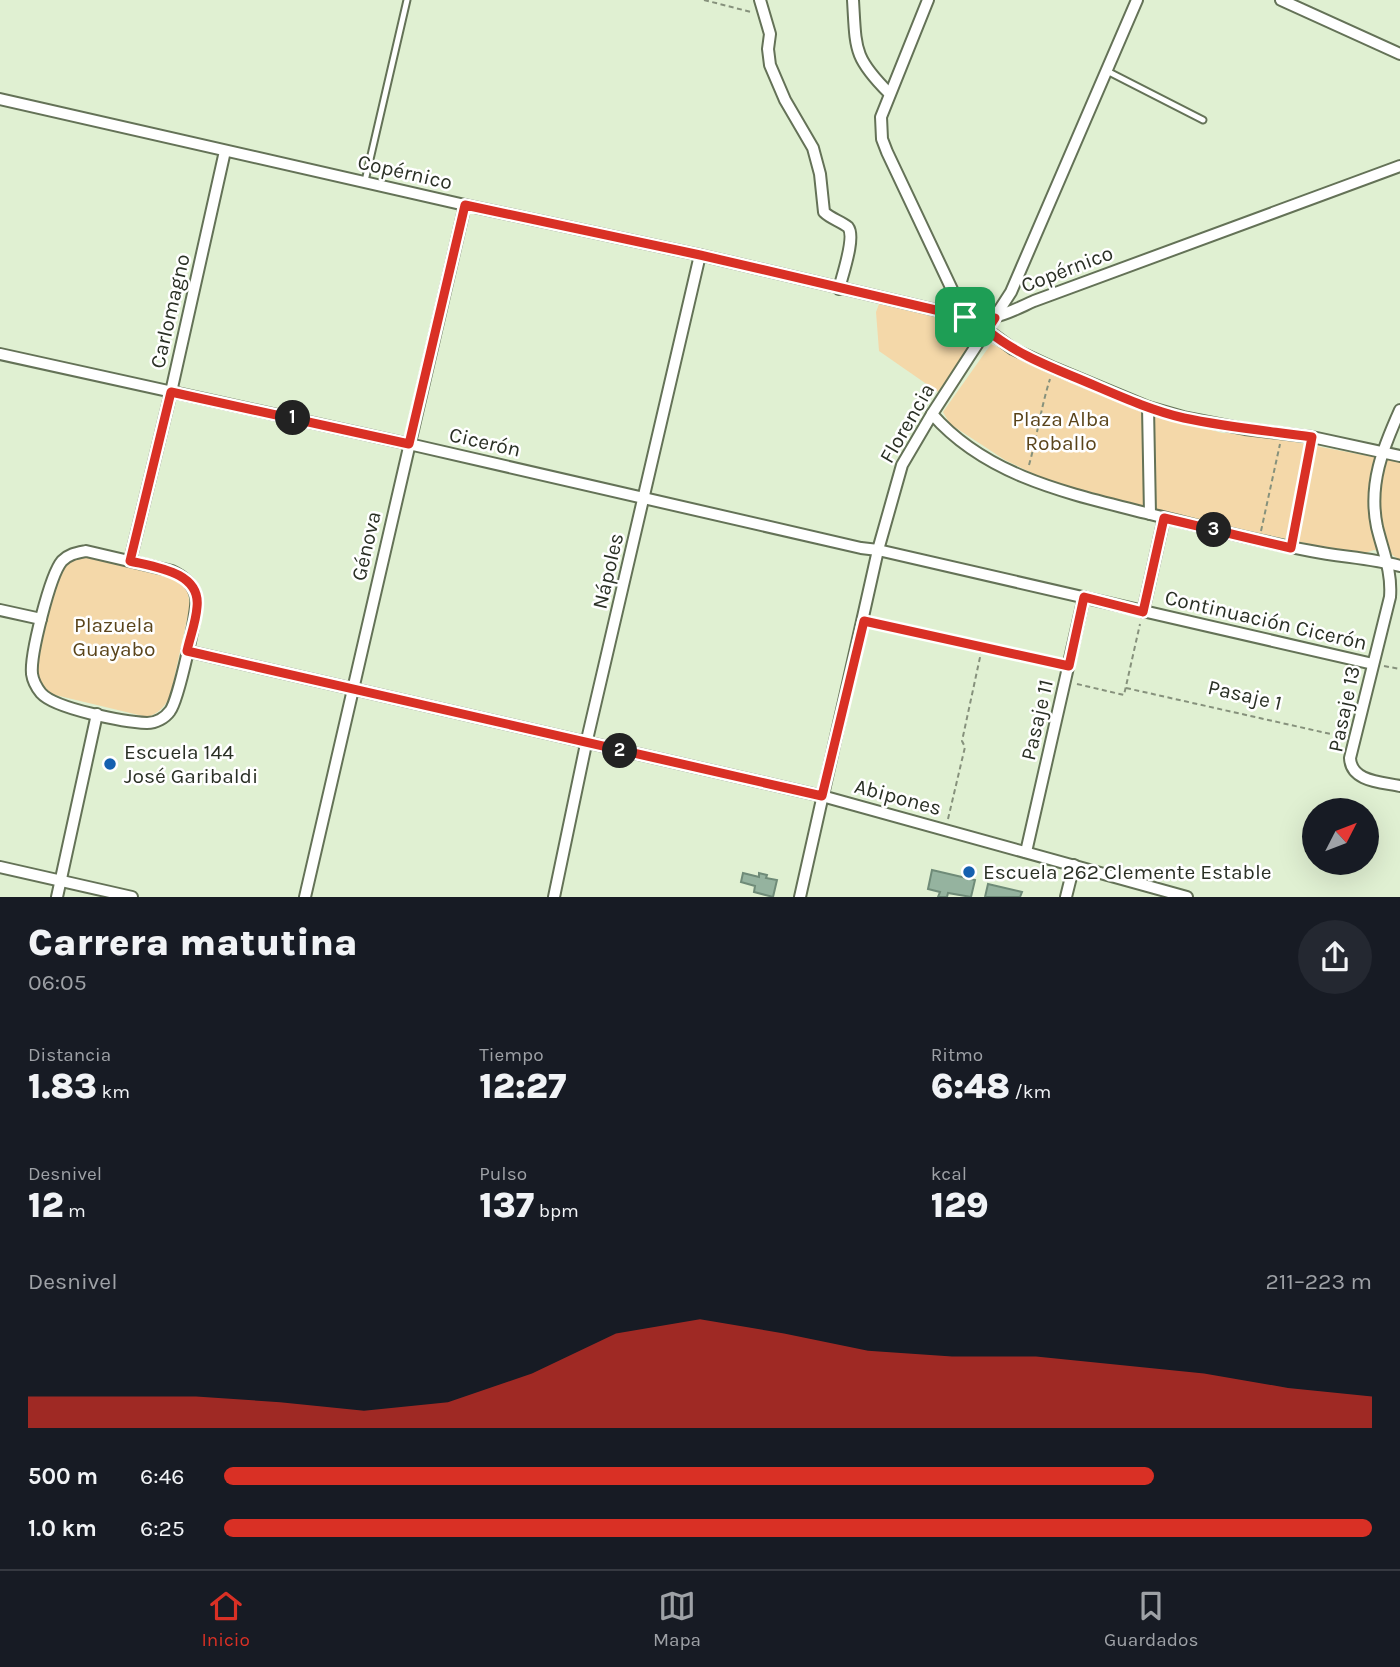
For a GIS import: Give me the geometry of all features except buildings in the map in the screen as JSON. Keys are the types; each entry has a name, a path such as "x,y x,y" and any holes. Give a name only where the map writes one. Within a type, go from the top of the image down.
{"street":[{"path":"761,0 770,34 770,65 790,111 813,148 820,174 824,212 850,231 849,248 839,289"},
{"path":"853,0 858,52 867,71 890,93"},
{"path":"928,0 881,117 882,139 965,317"},
{"name":"Florencia","path":"800,897 878,550 902,465 1011,292 1138,0"},
{"path":"1281,0 1400,54"},
{"name":"Copérnico","path":"0,99 965,317 995,318 1034,301 1400,166"},
{"name":"Carlomagno","path":"130,561 225,151"},
{"name":"Génova","path":"305,897 465,205"},
{"name":"Nápoles","path":"554,897 586,744 700,255"},
{"path":"987,330 1013,349 1148,407 1183,417 1245,429 1312,437 1400,456"},
{"name":"Cicerón","path":"0,354 878,550"},
{"path":"1148,407 1150,514"},
{"name":"Pasaje 13","path":"1400,410 1381,452 1375,486 1375,516 1391,573 1390,597 1350,758 1353,769 1362,777 1400,786"},
{"path":"932,414 962,442 999,466 1090,500 1291,548 1400,566"},
{"path":"1143,612 1164,518"},
{"name":"Continuación Cicerón","path":"878,550 1373,664"},
{"path":"86,551 130,561 172,571 191,585 198,605 174,704 162,719 145,723 58,705 49,701 37,688 32,676 32,662 41,619 56,570 69,556 86,551"},
{"name":"Pasaje 11","path":"1026,852 1084,597"},
{"path":"0,610 41,619"},
{"name":"Abipones","path":"187,651 822,796 1187,897"},
{"path":"57,897 97,714"},
{"path":"1066,897 1074,865"},
{"path":"0,867 132,897"}],"lane":[{"path":"364,182 407,0"},
{"path":"1107,71 1203,120"}],"path":[{"path":"704,0 765,16"},
{"path":"1026,478 1041,419 1042,403 1054,368"},
{"path":"1259,540 1282,432"},
{"path":"1291,548 1312,437"},
{"path":"1066,681 1124,695 1143,612"},
{"path":"864,621 1069,666"},
{"path":"946,830 965,747 962,741 982,647"},
{"name":"Continuación Cicerón","path":"1373,664 1400,669"},
{"name":"Pasaje 1","path":"1126,688 1355,740"}],"green space":[{"path":"879,304 965,320 972,326 974,340 938,392 879,351 876,312"},
{"name":"Plaza Alba Roballo","path":"991,344 1138,409 1165,417 1222,433 1253,434 1400,462 1400,560 1391,554 1374,550 1365,553 1315,545 1084,494 1005,460 950,424 943,412"},
{"name":"Plazuela Guayabo","path":"84,557 172,577 187,588 190,606 170,697 160,710 151,716 51,694 39,677 39,651 58,577 65,565"}],"place":[{"name":"Escuela 144 José Garibaldi","path":"110,764"},
{"name":"Escuela 262 Clemente Estable","path":"969,872"}],"route":[{"path":"465,205 700,255 965,317 995,318 987,330 1013,349 1148,407 1245,429 1312,437 1291,548 1164,518 1143,612 1084,597 1069,666 864,621 822,796 187,651 198,605 191,585 172,571 130,561 171,392 409,444 465,205"}]}
